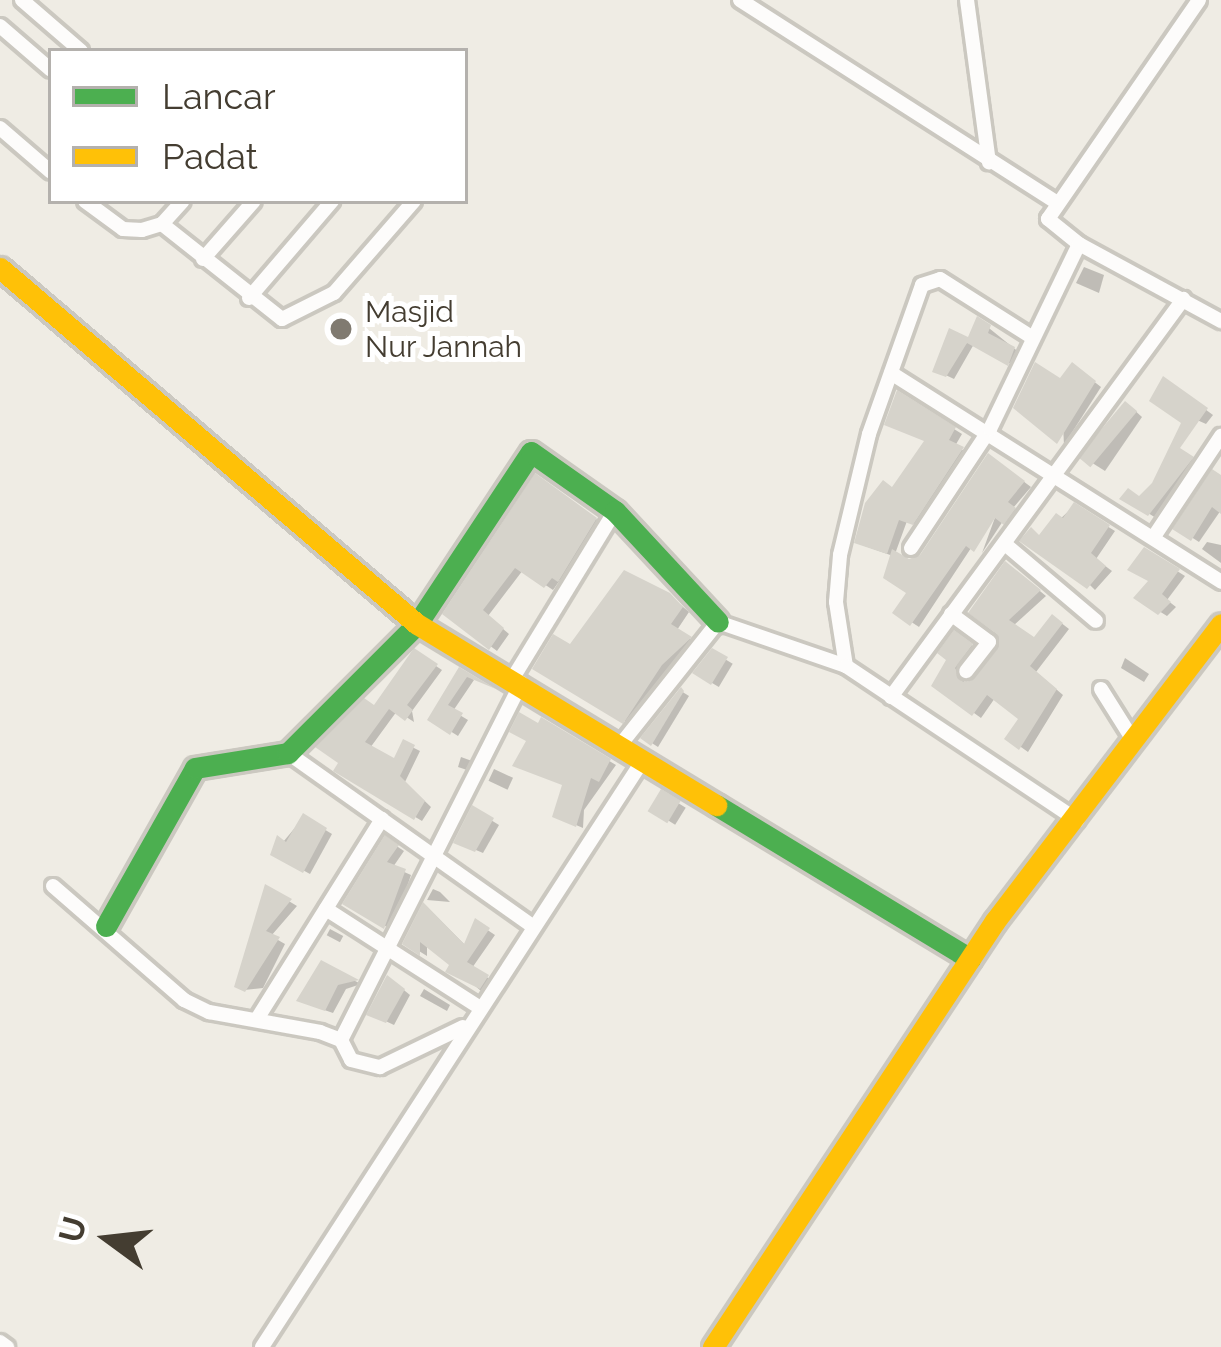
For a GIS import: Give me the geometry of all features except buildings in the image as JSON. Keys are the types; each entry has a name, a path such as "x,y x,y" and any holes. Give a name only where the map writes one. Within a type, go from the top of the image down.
{"street":[{"path":"22,0 78,48"},
{"path":"740,0 1058,203"},
{"path":"967,0 989,163"},
{"path":"1199,0 1048,219 1079,244 1221,321"},
{"path":"0,26 48,67"},
{"path":"0,128 48,169"},
{"path":"90,204 123,229 162,224 180,204"},
{"path":"203,259 251,204"},
{"path":"249,298 329,204"},
{"path":"162,224 249,298 282,319 334,293 411,204"},
{"path":"911,548 990,429 1079,244"},
{"path":"0,268 417,625 517,681 970,959"},
{"path":"845,666 836,602 840,555 891,373 929,278 1033,338"},
{"path":"891,697 1058,476 1183,299"},
{"path":"891,373 990,429 1221,582"},
{"path":"1153,538 1221,436"},
{"path":"106,926 195,768 207,760 288,753 417,625 531,452 615,511 718,622 845,666 1077,820"},
{"path":"1204,461 1221,467"},
{"path":"341,1040 382,946 438,853 517,681 615,511"},
{"path":"1005,544 1096,622"},
{"path":"951,614 988,642 966,671"},
{"path":"621,744 718,622"},
{"path":"713,1347 970,959 1221,624"},
{"path":"1101,688 1133,740"},
{"path":"288,753 438,853 531,925"},
{"path":"262,1347 477,1006 643,760"},
{"path":"256,1019 382,819"},
{"path":"53,886 106,926 195,1006 341,1040 351,1060 380,1067 464,1027"},
{"path":"326,909 477,1006"}],"traffic: fast":[{"path":"106,926 195,768 288,753 417,624 531,452 615,511 718,622"},
{"path":"716,805 970,959"}],"traffic: slow":[{"path":"0,268 417,624 716,805"},
{"path":"713,1347 995,921 1221,624"}],"place":[{"name":"Masjid Nur Jannah","path":"341,329"}]}
